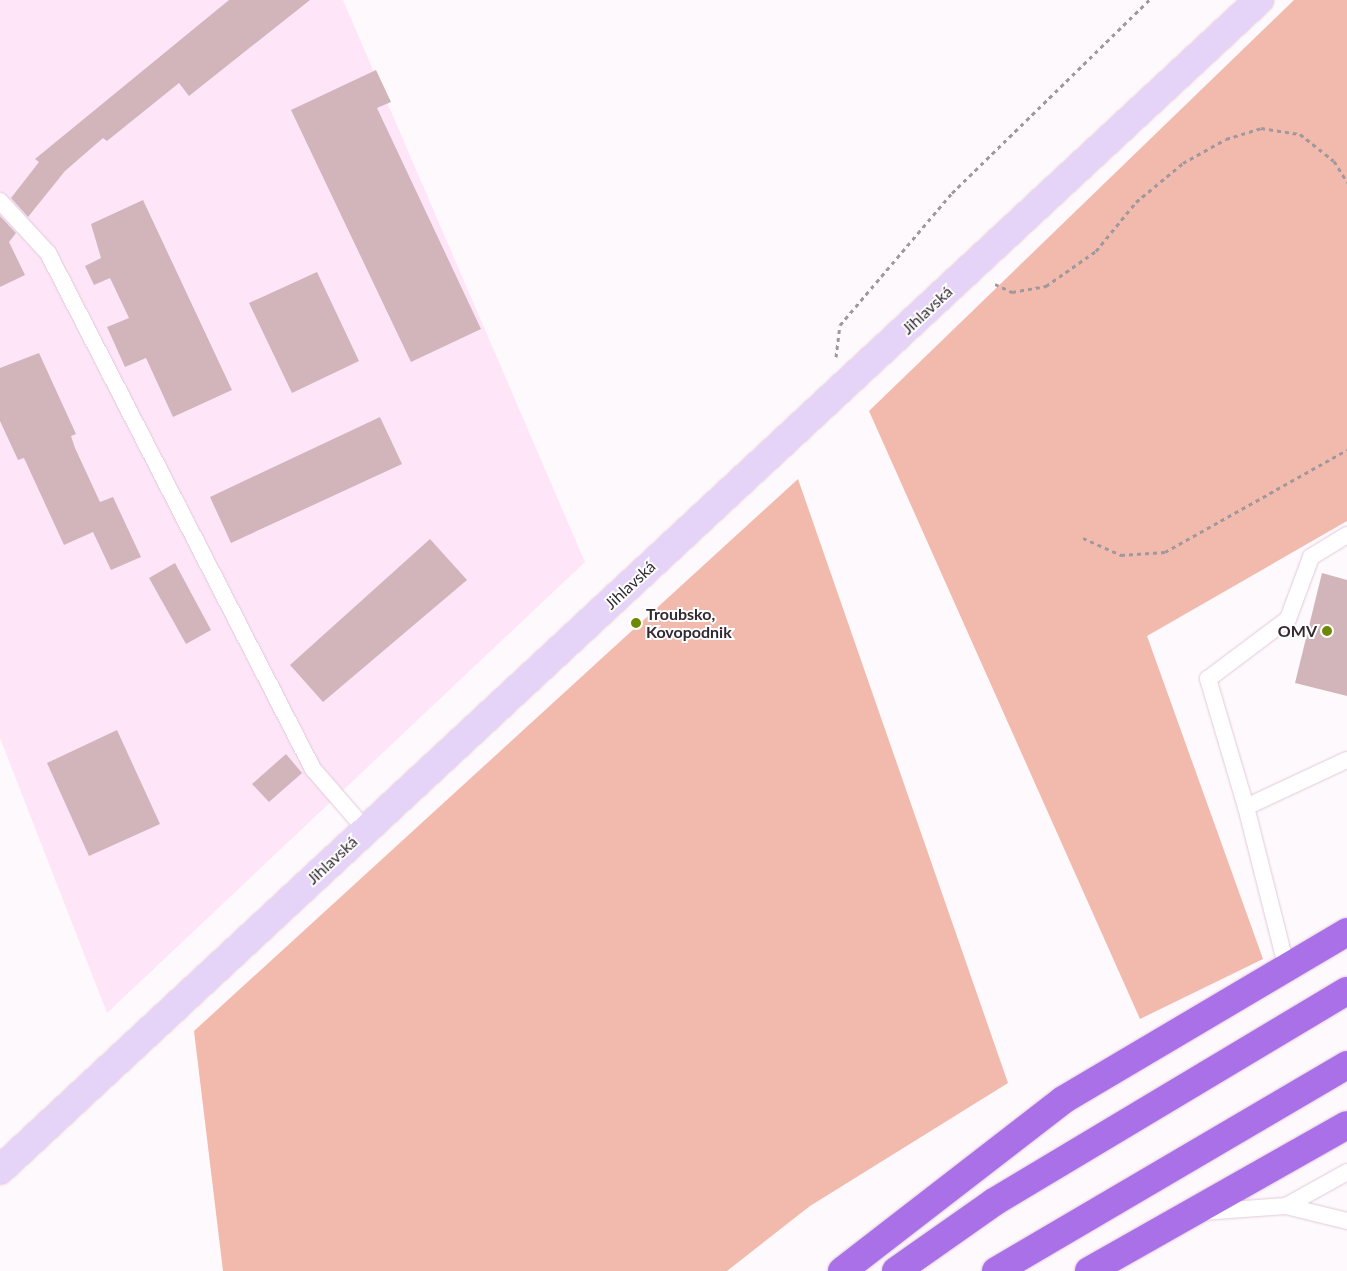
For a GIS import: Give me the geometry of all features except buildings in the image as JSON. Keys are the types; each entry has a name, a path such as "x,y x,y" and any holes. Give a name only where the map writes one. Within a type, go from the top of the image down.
{"highway":[{"path":"842,1271 1063,1100 1286,965 1347,932"},
{"path":"896,1271 994,1202 1347,992"},
{"path":"996,1271 1347,1065"},
{"path":"1089,1271 1187,1213 1347,1126"}],"main road":[{"name":"Jihlavská","path":"0,1170 1259,0"}],"lane":[{"path":"0,201 48,253 313,769 365,829"},
{"path":"1286,965 1246,807 1208,679 1288,619 1311,557 1347,535"},
{"path":"1246,807 1347,760"},
{"path":"1286,1206 1347,1172"},
{"path":"1187,1213 1286,1206 1347,1221"}],"path":[{"path":"845,386 836,361 836,333 876,279 989,154 1149,0"},
{"path":"974,266 1012,292 1046,286 1096,251 1136,202 1183,163 1226,139 1261,128 1300,134 1334,161 1347,182"},
{"path":"1083,538 1121,555 1165,552 1347,450"}],"shaded area":[{"path":"0,0 343,0 585,562 107,1013 0,738"},
{"path":"1294,0 1347,0 1347,521 1147,636 1263,959 1140,1019 869,411"},
{"path":"798,479 1008,1083 810,1206 727,1271 223,1271 194,1031"}],"place":[{"name":"Troubsko, Kovopodnik","path":"636,623"},
{"name":"OMV","path":"1327,631"}]}
